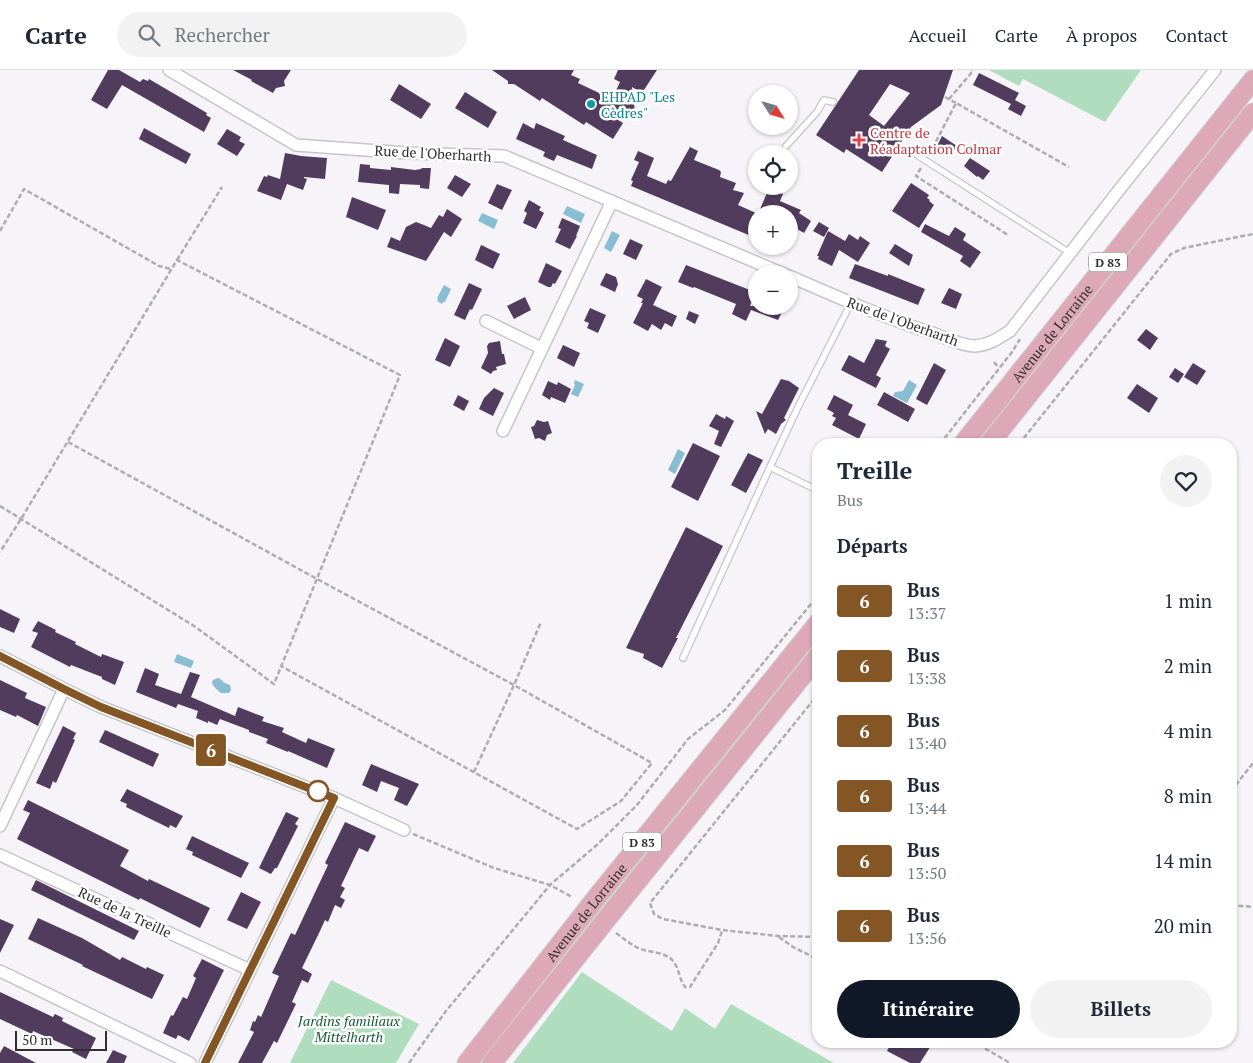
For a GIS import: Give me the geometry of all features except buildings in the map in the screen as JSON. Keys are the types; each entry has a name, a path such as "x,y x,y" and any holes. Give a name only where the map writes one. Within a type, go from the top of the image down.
{"main road":[{"name":"Avenue de Lorraine","path":"968,438 1253,80"},
{"name":"Avenue de Lorraine","path":"994,438 1253,113"},
{"name":"Avenue de Lorraine","path":"467,1063 597,897 812,631"},
{"name":"Avenue de Lorraine","path":"492,1063 812,664"}],"street":[{"name":"Rue de l'Oberharth","path":"169,70 296,145 504,156 763,265"},
{"name":"Rue de l'Oberharth","path":"798,280 915,328 973,346 986,345 1010,331 1215,70"},
{"path":"503,431 612,201"},
{"path":"486,321 541,348"},
{"path":"0,656 110,710 334,798 404,830"},
{"path":"0,826 64,689"},
{"path":"205,1063 334,798"},
{"name":"Rue de la Treille","path":"0,855 250,970"},
{"path":"0,971 190,1063"}],"lane":[{"path":"787,145 817,112 824,100 833,102"},
{"path":"917,155 1070,253"},
{"path":"683,658 770,466 851,303"},
{"path":"770,466 812,487"}],"path":[{"path":"949,99 972,70"},
{"path":"945,96 1069,167"},
{"path":"956,103 926,161 916,176 1008,234"},
{"path":"0,552 222,187"},
{"path":"0,231 24,190 159,266 172,269"},
{"path":"1024,438 1170,254 1184,248 1253,234"},
{"path":"0,506 194,626 274,684 400,375 177,260"},
{"path":"994,362 999,368"},
{"path":"67,441 514,685 652,763 621,801 577,829 281,666"},
{"path":"410,1063 446,1011 550,885 598,844 637,805 688,739 725,710 812,603"},
{"path":"474,772 541,622"},
{"path":"812,702 650,903 654,914 663,919 722,930 778,936 812,937"},
{"path":"1237,783 1253,763"},
{"path":"404,830 494,868 550,885 572,897"},
{"path":"1237,906 1253,908"},
{"path":"616,933 636,947 667,956 674,963 681,982 685,987 690,987 718,942 722,930"},
{"path":"778,936 792,947 812,957"},
{"path":"984,1048 1010,1063"}],"green space":[{"path":"989,70 1141,70 1105,122 1023,79 1019,86"},
{"path":"1192,170 1196,174 986,438 977,438"},
{"path":"812,642 812,657 485,1063 475,1063"},
{"path":"582,972 672,1031 685,1008 715,1029 731,1004 834,1063 513,1063"},
{"name":"Jardins familiaux Mittelharth","path":"331,980 419,1024 396,1063 290,1063"}],"water":[{"path":"567,206 585,214 581,223 563,214"},
{"path":"482,213 498,220 494,229 478,221"},
{"path":"612,231 620,235 611,252 604,248"},
{"path":"444,285 451,289 445,302 442,304 437,301 437,298"},
{"path":"575,380 584,384 578,397 571,394"},
{"path":"909,380 917,385 907,403 893,396 895,392 903,391"},
{"path":"678,449 685,453 675,474 668,470"},
{"path":"177,654 194,661 191,668 174,662"},
{"path":"219,678 230,685 231,690 229,693 221,693 213,685 213,681"}],"bus line":[{"name":"6","path":"0,656 101,707 334,798 205,1063"}],"place":[{"name":"EHPAD \"Les Cèdres\"","path":"591,104"},
{"name":"Centre de Réadaptation Colmar","path":"859,140"}]}
